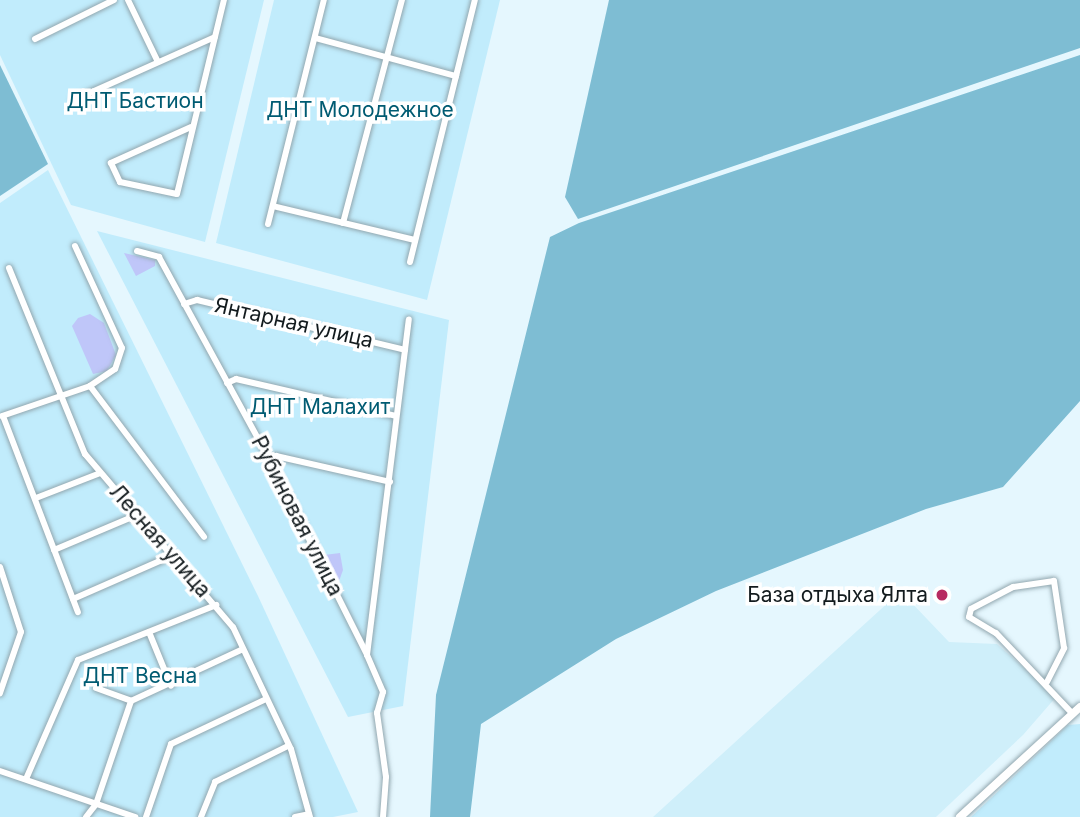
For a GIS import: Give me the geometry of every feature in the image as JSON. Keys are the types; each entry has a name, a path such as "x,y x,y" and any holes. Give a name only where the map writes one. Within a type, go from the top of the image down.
{"main road":[{"path":"960,817 1071,712 1080,707"}],"street":[{"path":"35,39 114,0"},
{"path":"128,0 157,60"},
{"path":"191,127 111,163 120,182 177,194 191,127 224,0"},
{"path":"268,224 324,0"},
{"path":"343,223 402,0"},
{"path":"410,262 475,0"},
{"path":"74,100 157,60 215,37"},
{"path":"315,38 456,76"},
{"path":"273,206 415,240"},
{"path":"75,246 122,348 115,369 90,386 2,416 78,612"},
{"name":"Рубиновая улица","path":"137,251 159,257 269,459 383,692 377,713 386,777 383,817"},
{"name":"Лесная улица","path":"9,268 58,396 85,454 216,605 243,649 288,746 309,816"},
{"name":"Янтарная улица","path":"184,304 197,300 405,350"},
{"name":"Рубиновая улица","path":"366,655 409,320"},
{"path":"227,383 236,379 396,416"},
{"path":"90,386 204,537"},
{"path":"269,459 276,456 390,482"},
{"path":"36,498 100,473"},
{"path":"54,550 137,515"},
{"path":"73,599 173,555"},
{"path":"0,567 21,632 0,693"},
{"path":"1047,682 1064,648 1054,581 1013,587 971,609 973,621 996,634 1047,682 1071,712"},
{"path":"26,779 78,660 216,605"},
{"path":"149,632 171,686"},
{"path":"96,688 131,701 171,686 243,649"},
{"path":"146,817 171,744 266,699"},
{"path":"86,817 96,804 131,701"},
{"path":"201,817 215,782 288,746"},
{"path":"0,771 135,817"},
{"path":"295,817 309,816"}],"shaded area":[{"path":"609,0 1080,0 1080,48 578,219 565,197"},
{"path":"1080,55 1080,401 1003,487 926,509 716,591 616,639 481,724 470,817 430,817 436,695 550,237 579,223"},
{"path":"0,65 48,164 0,196"},
{"path":"124,253 155,260 155,266 136,276"},
{"path":"90,314 104,323 116,355 107,371 93,374 72,326 78,318"},
{"path":"340,553 343,570 338,584 324,555"},
{"path":"907,598 949,642 997,644 1056,697 1023,735 936,817 653,817 891,600"}],"green space":[{"name":"ДНТ Бастион","path":"0,0 264,0 205,242 71,205 0,55"},
{"name":"ДНТ Молодежное","path":"274,0 500,0 427,300 216,243"},
{"name":"ДНТ Весна","path":"48,170 258,596 358,812 333,817 0,817 0,203"},
{"name":"ДНТ Малахит","path":"97,231 449,320 403,706 348,717"},
{"path":"1080,724 1080,817 971,817 1068,725"}],"place":[{"name":"База отдыха Ялта","path":"942,595"}]}
